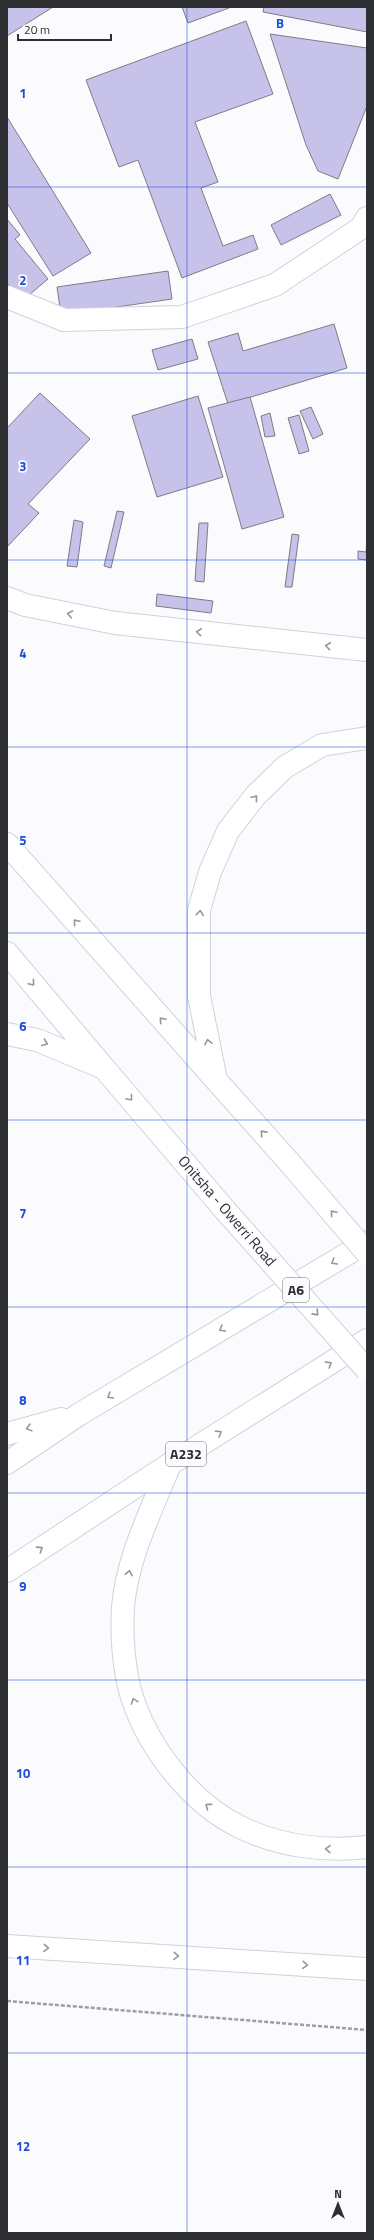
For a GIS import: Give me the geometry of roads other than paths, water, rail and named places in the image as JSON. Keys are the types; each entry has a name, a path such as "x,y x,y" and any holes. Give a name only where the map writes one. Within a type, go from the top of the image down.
{"main road":[{"path":"7,297 64,320 182,317 275,285 361,228 367,218"},
{"path":"7,598 25,605 114,623 367,650"},
{"path":"216,1080 199,996 199,910 210,872 228,831 256,795 285,767 322,745 367,738"},
{"path":"7,844 289,1162 367,1253"},
{"name":"Onitsha - Owerri Road","path":"7,953 225,1210 367,1370"},
{"path":"7,1034 36,1040 104,1068"},
{"path":"7,1463 78,1415 367,1242"},
{"name":"A232","path":"7,1571 170,1464 367,1340"},
{"path":"7,1434 78,1415"},
{"path":"170,1464 131,1565 123,1607 124,1657 132,1700 150,1736 177,1777 206,1806 240,1827 280,1842 326,1850 367,1847"},
{"path":"7,1946 367,1968"}]}
